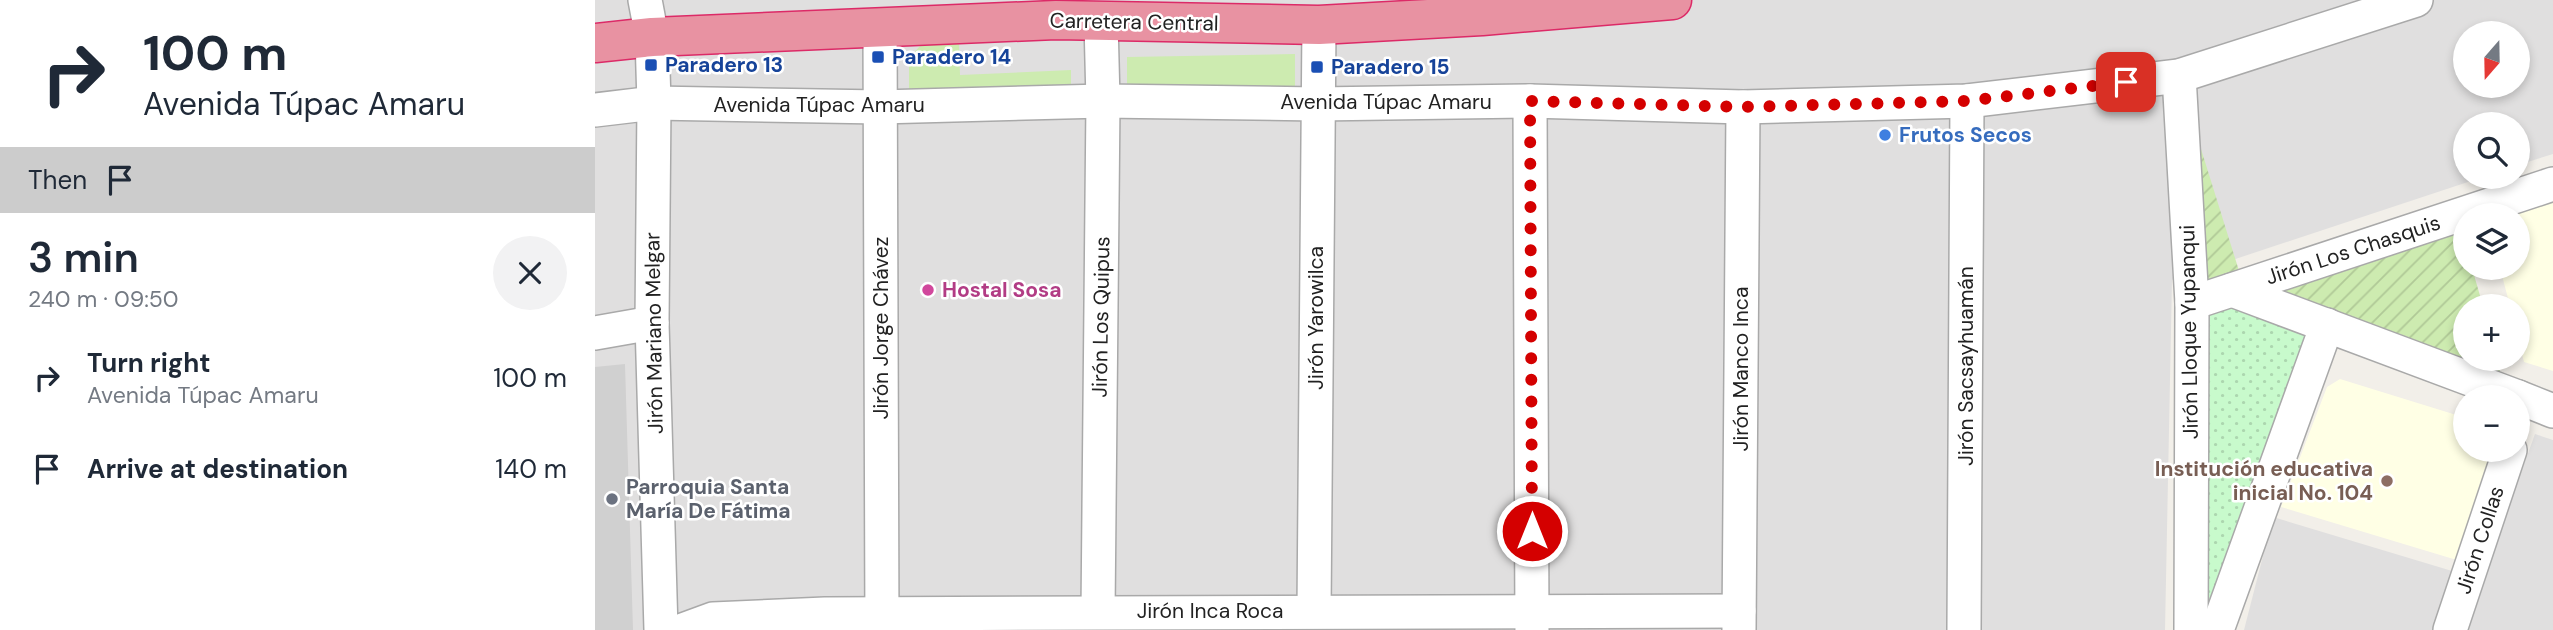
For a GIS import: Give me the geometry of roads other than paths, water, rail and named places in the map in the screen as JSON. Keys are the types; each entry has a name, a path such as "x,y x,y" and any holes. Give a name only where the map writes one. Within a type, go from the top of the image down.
{"highway":[{"name":"Carretera Central","path":"595,43 649,18 880,26 1029,11 1101,22 1319,25 1482,16 1672,0"}],"street":[{"name":"Avenida Túpac Amaru","path":"595,110 654,103 880,107 1103,101 1317,104 1530,101 1742,107 1967,101 2179,76 2416,0"},
{"name":"Jirón Mariano Melgar","path":"649,18 654,103 652,323 661,630"},
{"name":"Jirón Los Quipus","path":"1098,612 1103,101 1101,22"},
{"name":"Jirón Yarowilca","path":"1314,611 1319,25"},
{"name":"Jirón Jorge Chávez","path":"880,26 878,57 882,622"},
{"name":"Jirón Lloque Yupanqui","path":"2179,76 2192,303 2191,630"},
{"path":"1530,101 1532,621"},
{"name":"Jirón Sacsayhuamán","path":"1964,630 1967,101"},
{"name":"Jirón Manco Inca","path":"1739,621 1742,107"},
{"name":"Jirón Los Chasquis","path":"2192,303 2553,184"},
{"path":"2232,289 2475,385"},
{"path":"595,333 652,323"},
{"path":"2217,630 2326,325"},
{"name":"Jirón Collas","path":"2450,630 2505,462"},
{"name":"Jirón Inca Roca","path":"683,630 713,619 825,614 882,622 1098,612 1314,611 1532,621 1739,621"}],"place":[{"name":"Paradero 14","path":"878,57"},
{"name":"Paradero 13","path":"651,65"},
{"name":"Paradero 15","path":"1317,67"},
{"name":"Frutos Secos","path":"1885,135"},
{"name":"Hostal Sosa","path":"928,290"},
{"name":"Institución educativa inicial No. 104","path":"2387,481"},
{"name":"Parroquia Santa María De Fátima","path":"612,499"}]}
